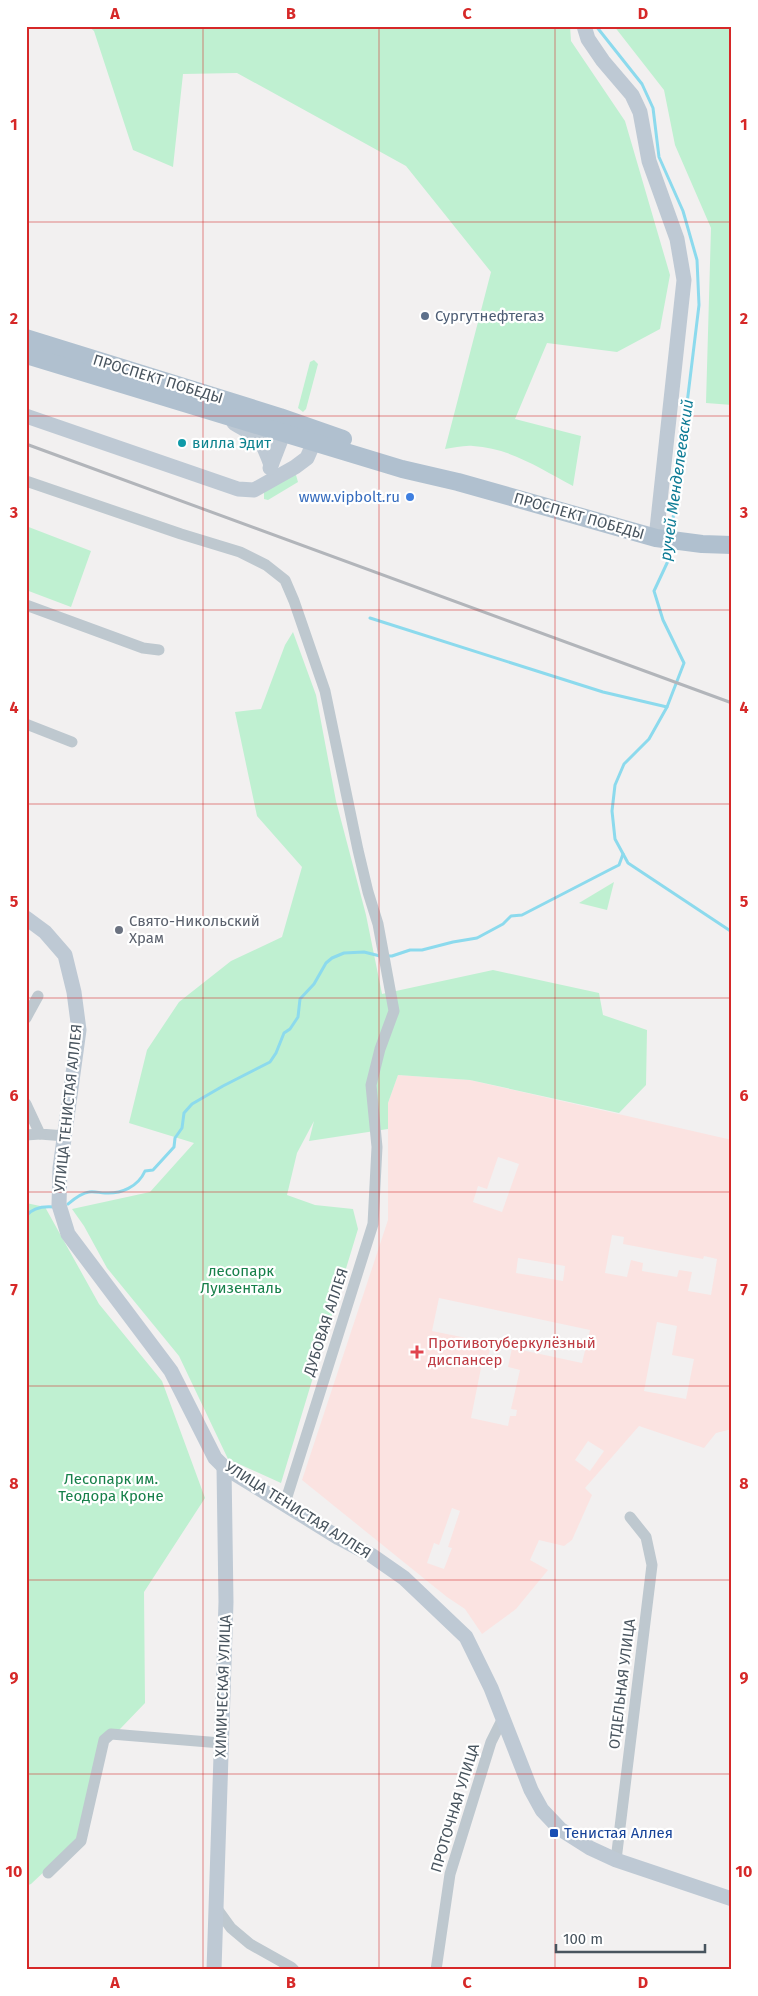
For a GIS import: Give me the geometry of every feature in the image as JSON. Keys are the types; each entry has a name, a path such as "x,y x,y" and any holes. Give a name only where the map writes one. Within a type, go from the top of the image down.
{"main road":[{"name":"ПРОСПЕКТ ПОБЕДЫ","path":"26,338 286,426 440,471 458,482"},
{"name":"ПРОСПЕКТ ПОБЕДЫ","path":"26,355 225,415 286,426 314,442 402,469 458,482 656,538 732,545"}],"street":[{"path":"584,26 588,39 632,95 640,112 650,161 677,239 682,268 683,288 656,538"},
{"path":"225,415 262,441 271,465"},
{"path":"26,416 238,489 254,490 295,467 307,458 314,442"},
{"path":"264,486 286,426"},
{"name":"ДУБОВАЯ АЛЛЕЯ","path":"26,481 240,552 266,565 285,580 325,691 358,850 378,924 394,1011 380,1049 371,1085 377,1147 373,1224 285,1503"},
{"path":"26,605 142,648 159,650"},
{"path":"26,724 72,742"},
{"name":"УЛИЦА ТЕНИСТАЯ АЛЛЕЯ","path":"26,918 45,932 64,955 74,992 79,1030 60,1168 59,1205 68,1234 171,1372 215,1458 224,1467 380,1561 404,1578 442,1612 466,1637 503,1718 531,1790 542,1810 560,1829 590,1848 616,1860 732,1899"},
{"path":"26,1018 38,996"},
{"path":"26,1104 40,1134"},
{"path":"26,1135 65,1136"},
{"name":"ХИМИЧЕСКАЯ УЛИЦА","path":"214,1970 226,1602 224,1467"},
{"name":"ОТДЕЛЬНАЯ УЛИЦА","path":"616,1860 652,1565 646,1537 630,1516"},
{"name":"ПРОТОЧНАЯ УЛИЦА","path":"436,1970 450,1874 491,1742 503,1718"},
{"path":"48,1873 81,1841 106,1736 111,1734 221,1743"},
{"path":"215,1906 231,1928 250,1944 294,1970"}],"shaded area":[{"name":"Противотуберкулёзный диспансер","path":"398,1075 470,1080 732,1140 732,1429 716,1433 704,1448 639,1426 585,1488 592,1495 572,1540 564,1546 539,1540 530,1560 548,1570 516,1609 482,1634 465,1609 447,1597 302,1480 388,1220 388,1103","holes":["498,1157 519,1164 502,1212 473,1202 478,1186 487,1189","612,1235 624,1237 623,1244 703,1259 704,1256 717,1259 711,1295 688,1291 692,1272 679,1270 677,1277 642,1271 643,1263 631,1260 627,1277 605,1273","518,1258 565,1266 563,1281 516,1273","439,1298 590,1330 582,1363 512,1348 508,1367 520,1370 511,1409 517,1410 516,1416 510,1416 508,1426 471,1418 482,1363 487,1363 491,1343 432,1331","657,1322 677,1326 672,1355 694,1359 686,1399 644,1391","588,1441 604,1451 590,1471 575,1460","452,1508 460,1511 448,1547 452,1548 444,1569 427,1563 434,1543 439,1545"]}],"green space":[{"path":"88,26 570,26 571,41 625,121 670,275 660,329 617,352 547,343 515,419 581,436 573,486 525,460 500,451 470,446 445,449 491,272 406,166 237,73 183,74 173,167 133,150 94,31"},
{"path":"614,26 732,26 732,405 706,403 711,228 675,145 664,90"},
{"path":"314,360 318,364 306,409 303,412 298,408 310,362"},
{"path":"293,474 296,475 298,482 268,500 264,499 264,492"},
{"path":"26,526 91,551 71,607 26,590"},
{"name":"лесопарк Луизенталь","path":"293,632 316,695 336,801 366,915 382,994 493,970 599,993 603,1015 647,1030 646,1085 619,1113 470,1080 398,1075 388,1103 388,1129 309,1141 314,1121 297,1153 287,1195 315,1205 353,1209 358,1229 281,1483 228,1459 179,1356 107,1268 84,1226 72,1209 150,1192 194,1143 129,1123 147,1050 179,1002 231,961 282,937 302,867 257,816 235,712 261,709 285,645"},
{"path":"614,882 607,910 579,903"},
{"name":"Лесопарк им. Теодора Кроне","path":"26,1203 45,1207 99,1304 162,1381 205,1498 144,1592 145,1703 96,1754 82,1836 31,1884 26,1886"}],"waterway":[{"name":"ручей Менделеевский","path":"596,26 642,84 653,108 659,157 683,211 697,260 699,305 671,535"},
{"name":"ручей Менделеевский","path":"669,547 668,561 654,591 663,620 684,663 667,707 649,739 624,764 615,785 612,811 615,839 628,863 732,932"},
{"path":"370,618 603,692 667,707"},
{"path":"387,956 477,938 503,924 511,916 522,915 619,865 623,854"},
{"path":"68,1204 78,1196 86,1193 123,1191 133,1185 142,1177 145,1171 153,1170 174,1147 175,1138 182,1128 184,1113 192,1104 270,1062 284,1033 290,1029 298,1017 300,999 314,984 326,963 332,958 344,953 364,952 380,956"},
{"path":"26,1216 39,1208 55,1207"}],"railway":[{"path":"26,444 732,703"}],"place":[{"name":"Сургутнефтегаз","path":"425,316"},
{"name":"вилла Эдит","path":"182,443"},
{"name":"www.vipbolt.ru","path":"410,497"},
{"name":"Свято-Никольский Храм","path":"119,930"},
{"name":"Противотуберкулёзный диспансер","path":"417,1352"},
{"name":"Тенистая Аллея","path":"554,1833"}]}
